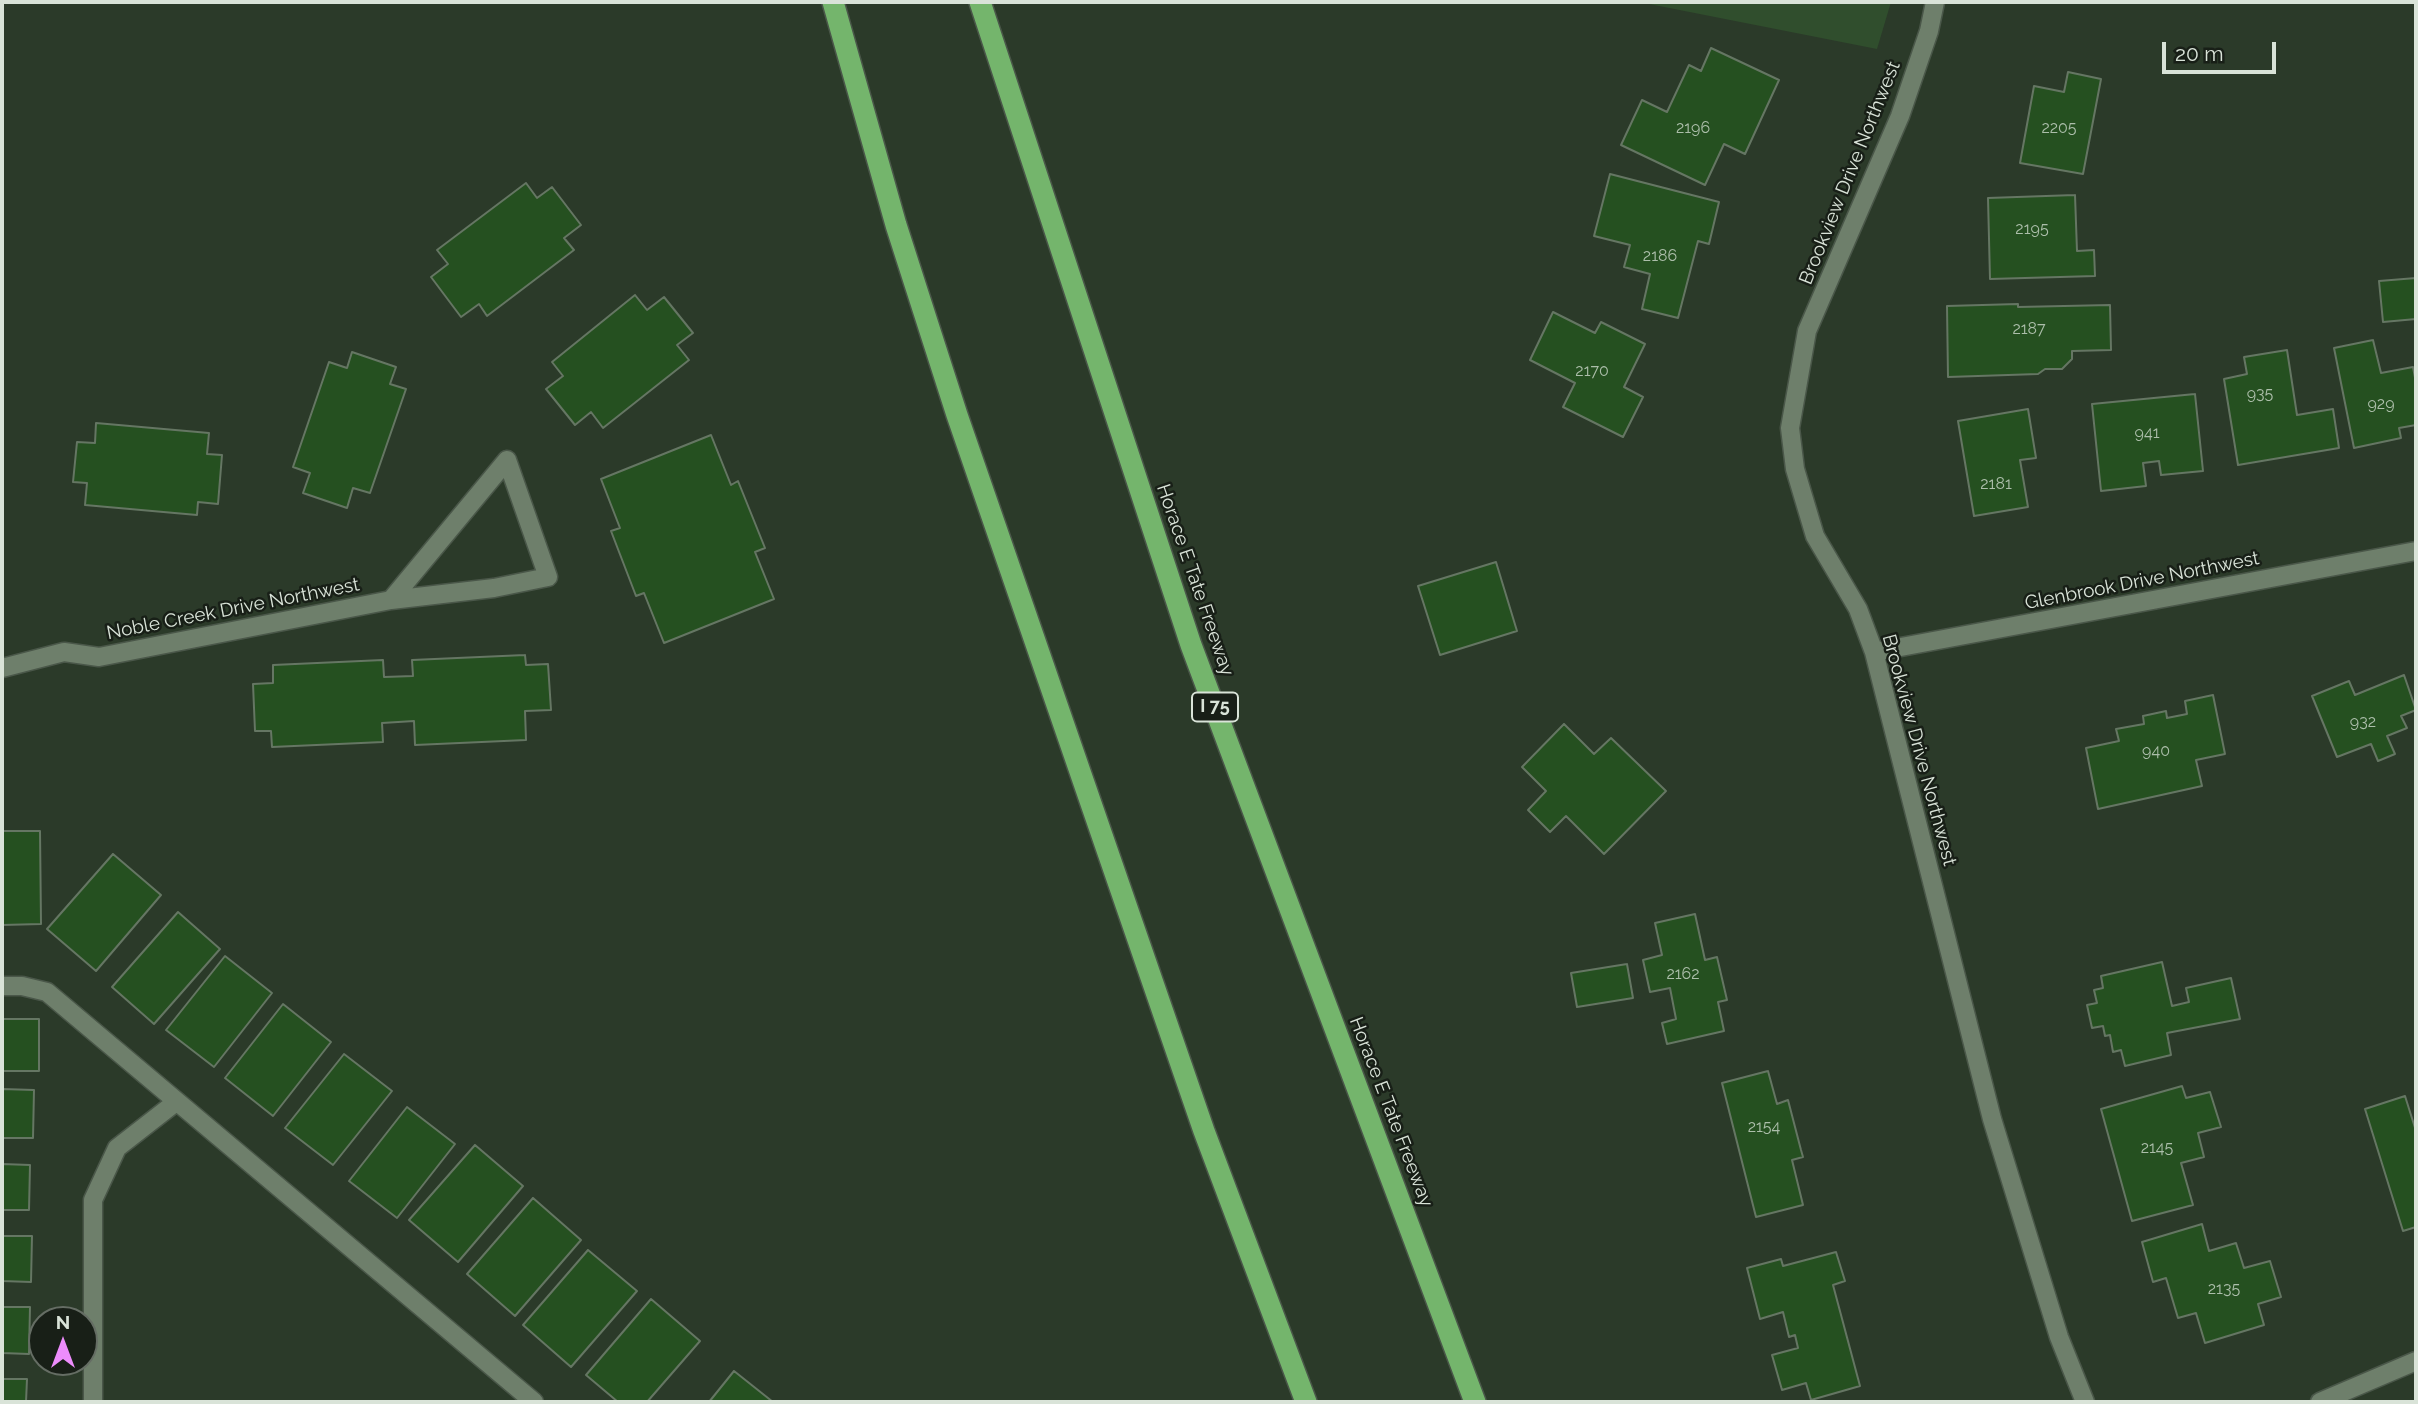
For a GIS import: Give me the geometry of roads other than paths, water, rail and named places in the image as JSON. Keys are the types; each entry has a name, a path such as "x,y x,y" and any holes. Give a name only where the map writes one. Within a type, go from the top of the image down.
{"highway":[{"path":"832,2 895,225 961,428 1203,1131 1306,1402"},
{"name":"Horace E Tate Freeway","path":"980,2 1191,645 1475,1402"}],"street":[{"name":"Brookview Drive Northwest","path":"1935,2 1929,31 1900,116 1807,331 1790,428 1795,469 1815,536 1858,609 1874,652 1992,1119 2059,1337 2085,1402"},
{"name":"Noble Creek Drive Northwest","path":"2,668 64,652 99,657 391,600 494,588 548,577 507,460 391,600"},
{"name":"Glenbrook Drive Northwest","path":"1874,652 2416,551"},
{"path":"2,986 22,986 47,992 534,1402"},
{"path":"93,1402 93,1200 117,1149 176,1102"},
{"path":"2320,1402 2416,1361"}]}
